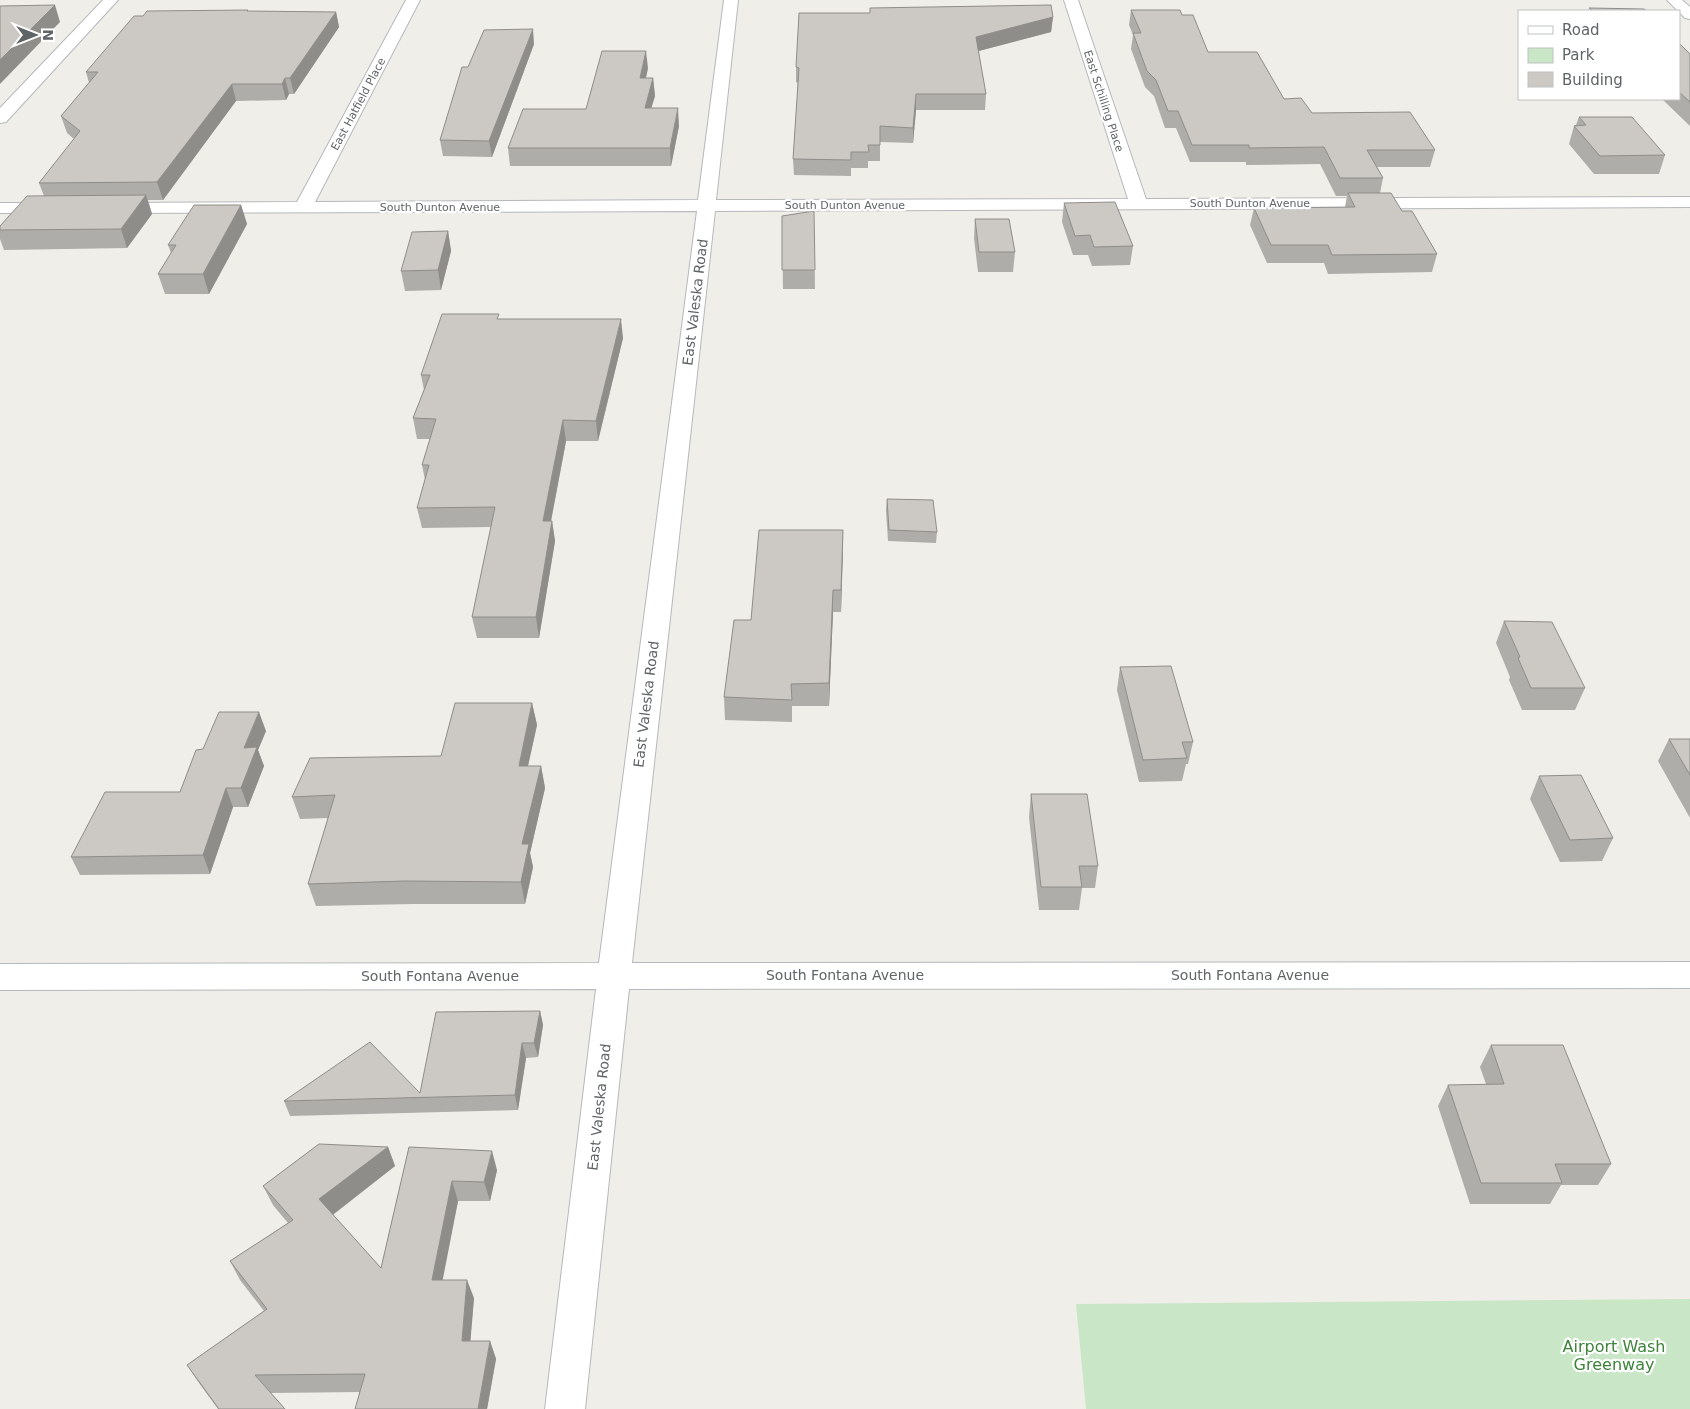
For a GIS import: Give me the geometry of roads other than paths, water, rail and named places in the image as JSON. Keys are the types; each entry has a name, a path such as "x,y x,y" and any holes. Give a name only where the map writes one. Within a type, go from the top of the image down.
{"street":[{"path":"0,118 111,0"},
{"name":"East Hatfield Place","path":"303,207 412,0"},
{"name":"East Valeska Road","path":"565,1409 614,976 731,0"},
{"name":"East Schilling Place","path":"1071,0 1138,203"},
{"path":"1674,0 1690,15"},
{"name":"South Dunton Avenue","path":"98,208 1690,202"},
{"path":"0,208 68,208"},
{"name":"South Fontana Avenue","path":"0,977 1690,976"}],"park label":[{"name":"Airport Wash Greenway","path":"1614,1355"}]}
